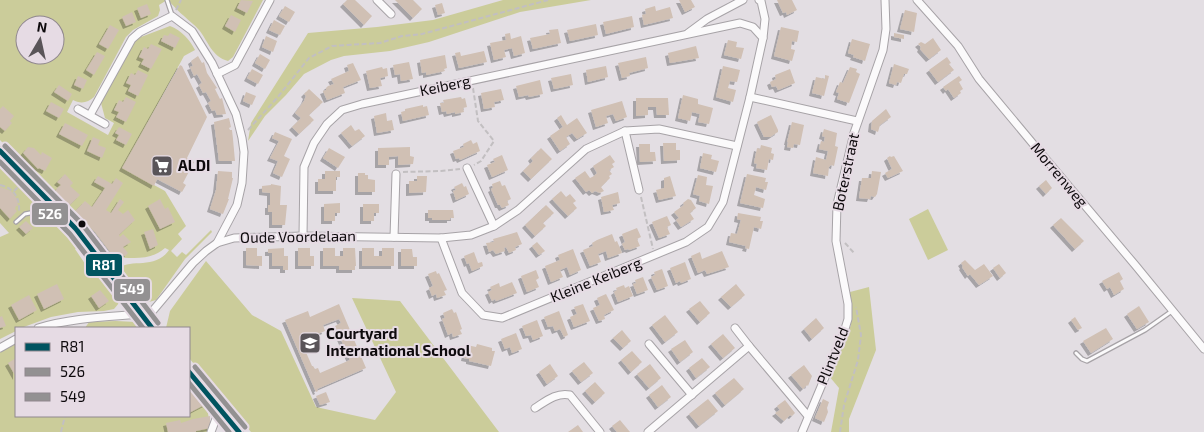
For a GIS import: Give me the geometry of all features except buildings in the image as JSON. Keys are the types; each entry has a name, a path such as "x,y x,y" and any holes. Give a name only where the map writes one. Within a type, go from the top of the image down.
{"street":[{"path":"217,74 235,65 270,0"},
{"path":"377,0 391,14"},
{"name":"Keiberg","path":"685,36 707,19 743,0"},
{"path":"738,146 763,38 765,19 761,1 758,0"},
{"name":"Boterstraat","path":"844,278 836,241 836,218 842,179 857,122 883,50 886,29 885,0"},
{"name":"Morrenweg","path":"918,0 958,46 979,79 1204,349"},
{"path":"90,115 132,38 163,19 172,16 192,30 217,74 236,114 244,152 242,183 237,205 217,243"},
{"name":"Keiberg","path":"303,236 304,167 314,143 327,124 342,110 362,104 740,23 753,27 763,38"},
{"path":"750,97 857,122"},
{"path":"78,109 105,124"},
{"name":"Oude Voordelaan","path":"143,317 193,264 217,243 234,238 303,236 440,238 472,235 494,226 518,210 586,149 625,131 659,129 738,146"},
{"path":"625,131 639,190"},
{"name":"Kleine Keiberg","path":"440,238 462,293 483,316 502,318 655,256 686,242 708,227 724,202 738,146"},
{"path":"0,152 49,200 94,251 151,327"},
{"path":"467,168 494,226"},
{"path":"394,237 396,174"},
{"name":"Plintveld","path":"802,432 846,325 848,304 844,278"},
{"path":"119,316 130,301"},
{"path":"41,327 85,318 143,317"},
{"path":"735,328 808,416"},
{"path":"0,348 15,340"},
{"path":"649,344 692,395"},
{"path":"648,432 749,346"},
{"path":"190,373 239,432"},
{"path":"535,408 557,395 563,393 570,395 600,432"},
{"path":"211,432 217,416 222,412"}],"lane":[{"path":"166,0 172,16"},
{"path":"16,222 25,214 35,212 49,200"},
{"path":"1076,353 1082,359 1088,361 1145,330 1173,311"}],"path":[{"path":"242,138 309,58 332,46 380,43 402,36 422,34 548,0"},
{"path":"396,174 406,171 441,172 467,168 481,161 494,141 478,121 471,81"},
{"path":"13,192 22,183"},
{"path":"0,185 7,187 18,198 19,210"},
{"path":"639,190 655,256"},
{"path":"840,432 844,405 858,360 861,336 856,304"},
{"path":"61,432 65,417"}],"green space":[{"path":"0,0 167,0 159,5 158,16 133,30 126,37 94,97 84,102 73,100 67,112 108,135 114,123 105,118 101,103 135,41 170,26 181,33 188,39 195,50 184,56 123,168 165,191 186,226 178,234 182,239 171,251 177,257 182,252 186,255 211,230 212,232 185,259 156,300 142,304 118,270 128,264 156,260 169,250 165,248 153,255 141,258 114,257 95,232 40,181 0,140"},
{"path":"167,0 263,0 233,57 228,61 214,52 197,28"},
{"path":"503,0 591,0 520,12 429,42 390,51 344,56 331,60 304,74 265,116 248,141 251,123 308,33 433,20"},
{"path":"0,161 82,244 75,249 92,274 101,271 119,298 119,303 114,309 78,312 51,317 24,327 15,327 15,332 0,339 0,237 9,233 0,223"},
{"path":"928,209 948,250 928,260 909,219"},
{"name":"Courtyard International School","path":"206,261 252,315 281,331 316,407 375,420 396,392 352,298 400,301 499,432 251,432 190,359 190,327 166,327 170,311"},
{"path":"869,287 876,350 849,419 849,432 831,432 839,388 829,376 851,325 850,292"},
{"path":"89,322 136,322 141,327 86,327"},
{"path":"15,343 15,417 190,417 190,384 199,395 207,410 209,432 0,432 0,352"}],"transit line":[{"name":"549","path":"5,146 82,224 158,323"},
{"name":"R81","path":"0,151 76,229 151,327"},
{"name":"526","path":"0,162 70,234 142,327"},
{"name":"549","path":"195,367 245,427"},
{"name":"R81","path":"190,373 239,432"},
{"name":"526","path":"190,384 229,432"}],"place":[{"name":"ALDI","path":"162,166"},
{"name":"Courtyard International School","path":"310,343"}]}
